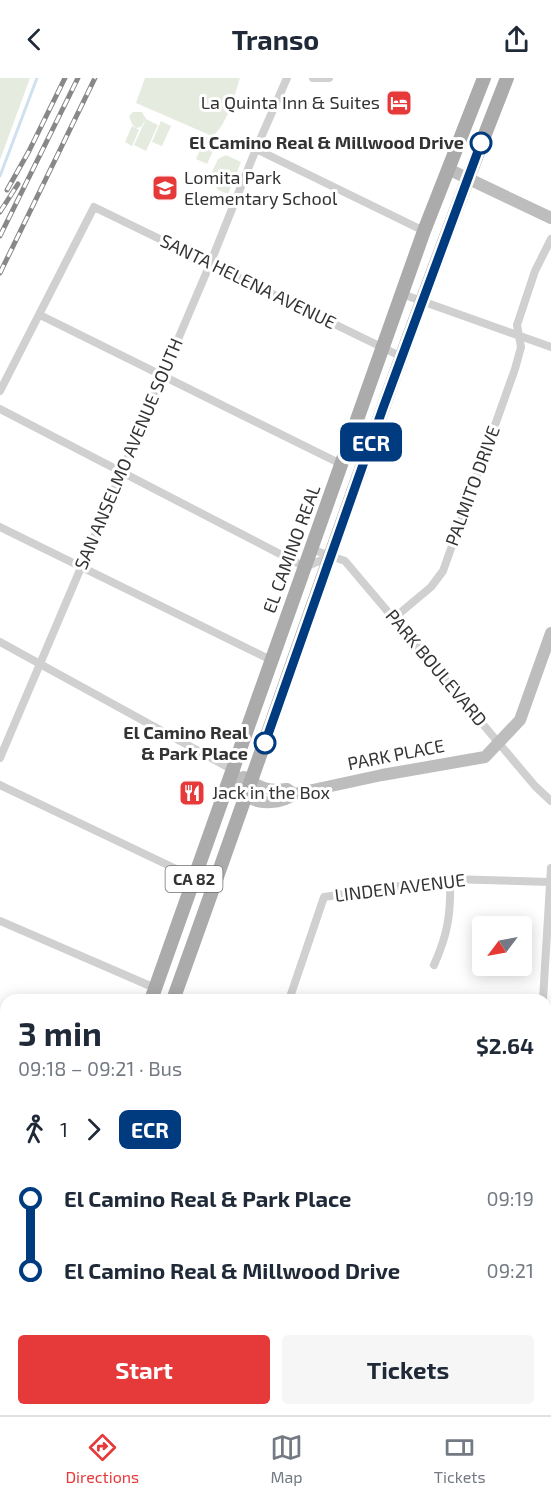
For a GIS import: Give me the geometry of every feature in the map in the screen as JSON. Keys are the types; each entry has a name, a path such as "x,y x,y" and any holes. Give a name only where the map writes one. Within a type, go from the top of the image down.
{"main road":[{"name":"EL CAMINO REAL","path":"153,994 424,231 484,78"},
{"name":"CA 82","path":"175,994 422,301 507,78"},
{"path":"448,169 551,219"},
{"name":"PARK PLACE","path":"247,795 259,801 269,802 289,799 294,794 382,775 485,757 520,720 551,633"},
{"path":"233,770 247,795"},
{"name":"PARK PLACE","path":"233,770 268,791 287,789 294,794"}],"street":[{"name":"SAN ANSELMO AVENUE SOUTH","path":"0,758 287,78"},
{"path":"313,78 329,78"},
{"path":"256,149 424,231"},
{"name":"SANTA HELENA AVENUE","path":"40,315 94,207 402,357"},
{"name":"PALMITO DRIVE","path":"394,618 431,587 443,571 515,369 521,347 517,325 535,271 551,239"},
{"path":"402,294 551,347"},
{"path":"0,391 40,315 341,464"},
{"path":"0,410 305,567 331,556"},
{"path":"0,527 271,660"},
{"name":"PARK BOULEVARD","path":"311,549 345,561 534,786 551,801"},
{"path":"0,642 233,770"},
{"path":"0,785 195,878"},
{"path":"544,994 550,916 551,868"},
{"path":"434,965 443,946 451,910 450,879"},
{"name":"LINDEN AVENUE","path":"291,994 324,897 450,879 550,882"},
{"path":"0,921 153,994"}],"shaded area":[{"path":"0,78 30,78 0,160"},
{"path":"145,78 240,78 226,118 212,136 136,103"},
{"path":"133,112 142,112 146,119 141,127 136,128 132,124 129,116"},
{"path":"146,119 158,125 146,151 134,145"},
{"path":"161,121 171,126 162,146 152,142"},
{"path":"132,126 139,130 132,146 125,142"},
{"path":"206,137 217,142 207,164 196,159"},
{"path":"226,155 241,162 228,194 218,190 210,176 218,159"}],"waterway":[{"path":"0,176 37,78"}],"railway":[{"path":"7,190 65,78"},
{"path":"0,236 78,78"},
{"path":"0,273 95,78"},
{"path":"0,212 18,184"}],"bus line":[{"name":"ECR","path":"265,743 383,408 481,143"}],"place":[{"name":"La Quinta Inn & Suites","path":"399,103"},
{"name":"El Camino Real & Millwood Drive","path":"481,143"},
{"name":"Lomita Park Elementary School","path":"165,188"},
{"name":"El Camino Real & Park Place","path":"265,743"},
{"name":"Jack in the Box","path":"192,793"}]}
